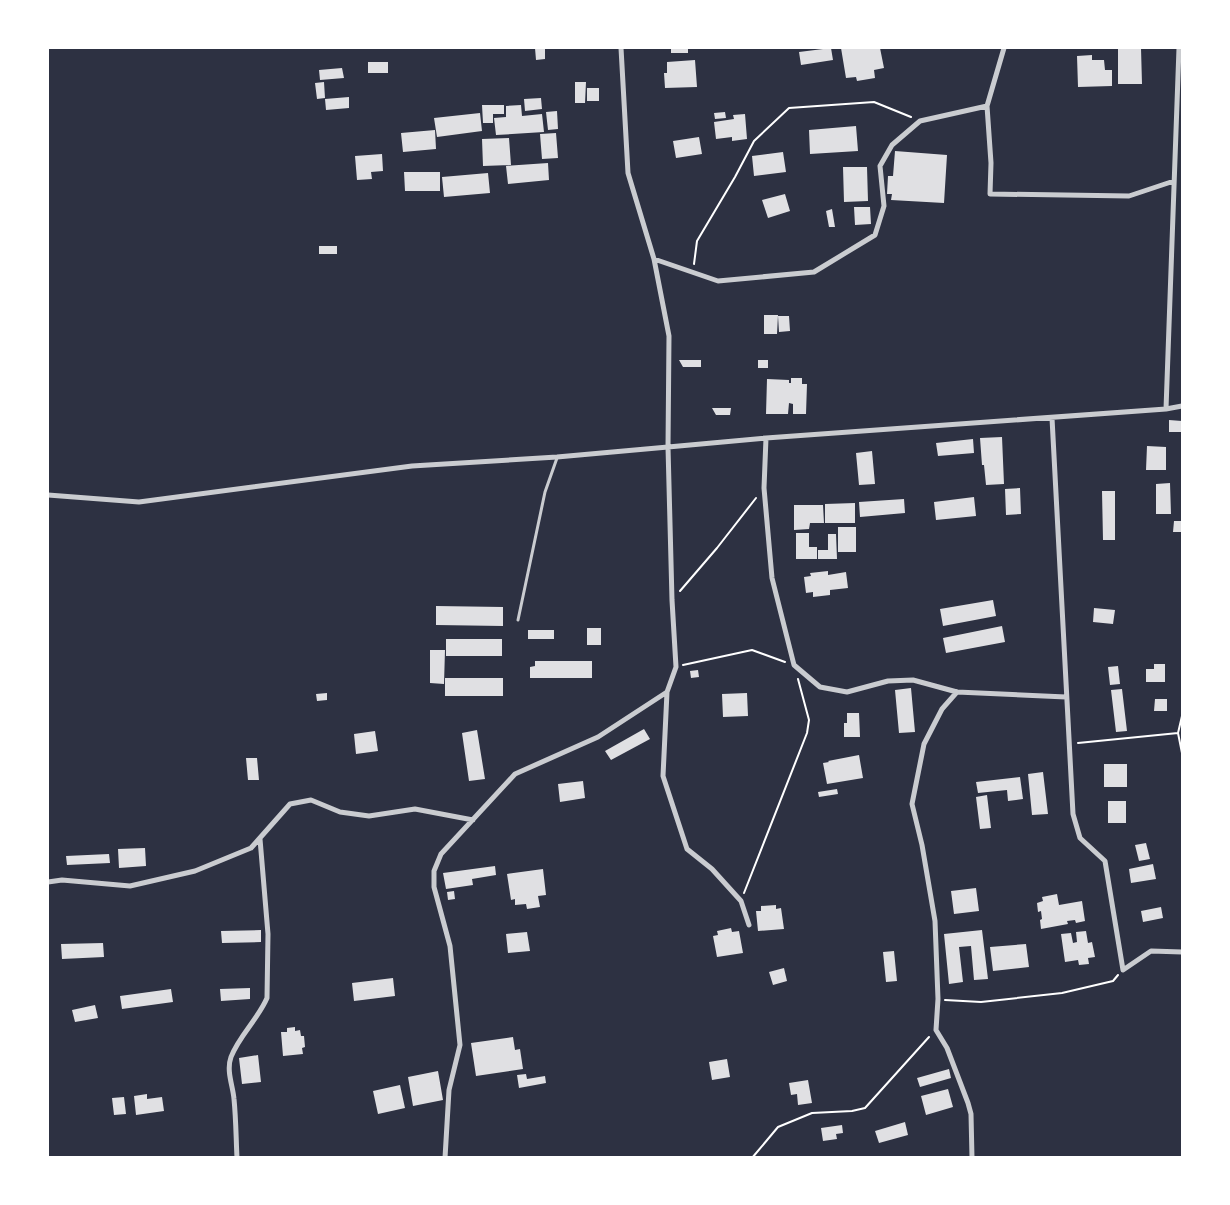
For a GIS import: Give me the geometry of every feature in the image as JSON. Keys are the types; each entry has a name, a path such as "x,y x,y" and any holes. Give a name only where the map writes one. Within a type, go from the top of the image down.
{"street":[{"path":"621,48 628,173 654,259 669,336 668,447 672,600 676,666 667,692 663,776 687,849 712,869 741,902 749,925"},
{"path":"1004,48 987,106 991,163 990,194 1129,196 1174,181"},
{"path":"1166,409 1174,181 1180,76 1179,48"},
{"path":"654,259 718,281 814,272 875,234 884,206 880,166 892,145 920,121 987,106"},
{"path":"48,495 139,502 412,466 557,457 766,438 1052,418 1166,409 1182,406"},
{"path":"1052,418 1073,814 1080,838 1104,861 1123,970 1152,951 1182,952"},
{"path":"766,438 764,488 772,578 794,665 820,687 847,692 888,681 913,680 957,692 1066,697"},
{"path":"445,1158 449,1090 460,1045 450,946 434,887 434,871 441,854 515,774 598,737 667,692"},
{"path":"957,692 942,709 924,744 912,804 922,844 935,922 938,999 936,1030 947,1048 968,1103 971,1114 972,1158"},
{"path":"48,882 62,880 130,886 195,871 251,848 290,804 311,800 340,812 369,816 415,809 473,820"},
{"path":"237,1158 234,1099 229,1068 234,1051 264,1006 267,998 268,934 260,839"}],"lane":[{"path":"518,620 545,492 557,457"}],"path":[{"path":"692,272 696,241 735,178 754,141 789,108 874,102 920,121"},
{"path":"672,600 717,548 764,488"},
{"path":"676,666 752,650 794,665 809,720 807,733 741,902"},
{"path":"1182,716 1178,734 1182,752"},
{"path":"1069,744 1178,734"},
{"path":"938,999 981,1002 1062,993 1113,981 1123,970"},
{"path":"752,1158 778,1127 812,1113 852,1111 865,1108 936,1030"}],"building":[{"path":"535,48 545,48 545,59 536,60"},
{"path":"671,48 688,48 688,53 671,53"},
{"path":"831,48 833,60 801,65 799,52"},
{"path":"841,48 880,48 884,68 874,70 875,78 857,81 856,77 846,78"},
{"path":"1118,48 1141,48 1142,84 1118,84"},
{"path":"1092,55 1092,60 1104,60 1105,70 1112,70 1112,86 1078,87 1077,56"},
{"path":"695,60 697,87 665,88 664,73 667,73 667,62"},
{"path":"368,62 388,62 388,73 368,73"},
{"path":"342,68 344,78 320,80 319,70"},
{"path":"324,82 325,98 317,99 315,83"},
{"path":"575,82 586,82 585,103 575,103"},
{"path":"587,88 599,88 599,101 587,101"},
{"path":"349,97 349,108 326,110 325,99"},
{"path":"541,98 542,109 525,111 524,99"},
{"path":"482,105 504,105 504,114 493,114 493,123 483,123"},
{"path":"521,105 522,116 542,114 544,132 496,135 494,118 506,117 506,106"},
{"path":"557,111 558,129 548,130 546,112"},
{"path":"725,112 726,118 715,119 714,113"},
{"path":"480,113 482,131 437,137 434,118"},
{"path":"745,114 747,139 732,141 732,137 716,139 714,122 734,119 733,115"},
{"path":"856,126 858,151 810,154 809,130"},
{"path":"435,130 436,149 403,152 401,133"},
{"path":"556,133 558,158 542,159 540,134"},
{"path":"699,137 702,154 676,158 673,141"},
{"path":"509,138 511,165 483,166 482,139"},
{"path":"895,151 947,155 944,203 891,200 892,194 887,194 888,176 893,176"},
{"path":"783,152 786,172 754,176 752,156"},
{"path":"382,154 383,171 371,172 372,179 357,180 355,156"},
{"path":"548,163 549,180 508,184 506,166"},
{"path":"843,167 867,167 868,201 844,202"},
{"path":"404,172 440,172 440,191 405,191"},
{"path":"488,173 490,193 444,197 442,177"},
{"path":"785,194 790,211 768,218 762,200"},
{"path":"854,207 870,207 871,224 855,225"},
{"path":"832,209 835,227 829,227 826,211"},
{"path":"319,246 337,246 337,254 319,254"},
{"path":"764,315 778,315 777,334 764,334"},
{"path":"778,316 789,316 790,331 779,332"},
{"path":"679,360 701,360 701,367 683,367"},
{"path":"758,360 768,360 768,368 758,368"},
{"path":"791,378 802,378 802,384 807,384 806,414 793,414 793,404 789,403 788,414 766,414 767,379 789,380 789,383 791,383"},
{"path":"712,408 731,408 730,415 716,415"},
{"path":"1169,420 1182,421 1182,432 1169,432"},
{"path":"1002,437 1004,484 986,485 980,438"},
{"path":"973,439 974,453 938,456 936,443"},
{"path":"1147,446 1166,447 1166,470 1146,470"},
{"path":"872,451 875,484 859,485 856,453"},
{"path":"1170,483 1171,514 1156,514 1156,484"},
{"path":"1020,488 1021,514 1006,515 1005,489"},
{"path":"1102,491 1115,491 1115,540 1103,540"},
{"path":"974,497 976,516 936,520 934,502"},
{"path":"904,499 905,513 860,517 859,502"},
{"path":"855,503 855,523 825,523 825,504"},
{"path":"794,505 823,505 824,523 810,523 809,529 794,530"},
{"path":"1174,521 1182,521 1182,532 1173,532"},
{"path":"838,527 856,527 856,552 838,552"},
{"path":"796,533 809,533 809,547 817,547 817,559 796,559"},
{"path":"828,534 836,534 837,559 818,559 818,550 828,550"},
{"path":"828,571 828,575 846,572 848,588 830,590 830,595 813,597 813,592 806,593 804,577 811,576 810,573"},
{"path":"993,600 996,616 943,626 940,609"},
{"path":"436,606 503,607 503,626 436,625"},
{"path":"1094,608 1115,610 1113,624 1093,622"},
{"path":"1002,626 1005,642 946,653 943,638"},
{"path":"587,628 601,628 601,645 587,645"},
{"path":"528,630 554,630 554,639 528,639"},
{"path":"446,639 502,639 502,656 446,656"},
{"path":"430,650 445,650 444,684 430,683"},
{"path":"535,661 592,661 592,678 530,678 530,667 535,666"},
{"path":"1154,664 1165,664 1165,682 1146,682 1146,669 1154,669"},
{"path":"1118,666 1120,684 1110,685 1108,667"},
{"path":"698,670 699,677 691,678 690,671"},
{"path":"445,678 503,678 503,696 445,696"},
{"path":"911,688 915,732 899,733 895,690"},
{"path":"1122,689 1127,731 1116,732 1111,690"},
{"path":"327,693 327,700 317,701 316,694"},
{"path":"747,693 748,716 723,717 722,694"},
{"path":"1155,699 1167,699 1167,711 1154,711"},
{"path":"847,713 859,713 860,737 844,737 844,723 847,723"},
{"path":"644,729 650,739 611,760 605,751"},
{"path":"477,730 485,779 469,781 462,733"},
{"path":"375,731 378,751 356,754 354,734"},
{"path":"859,755 863,778 827,784 823,763"},
{"path":"246,758 257,758 259,780 248,780"},
{"path":"1104,764 1127,764 1127,787 1104,787"},
{"path":"1043,772 1048,814 1032,815 1028,774"},
{"path":"1020,777 1023,799 1008,801 1007,790 978,793 976,782"},
{"path":"583,781 585,798 560,802 558,784"},
{"path":"837,789 838,794 819,797 818,792"},
{"path":"987,795 991,828 980,829 976,797"},
{"path":"1108,801 1126,801 1126,823 1108,823"},
{"path":"1146,843 1150,859 1139,861 1135,845"},
{"path":"145,848 146,866 119,868 118,849"},
{"path":"109,854 110,863 67,865 66,856"},
{"path":"1153,864 1156,879 1131,883 1129,869"},
{"path":"495,866 496,875 472,879 473,885 446,889 443,873"},
{"path":"543,869 546,895 538,896 540,907 527,909 526,904 515,905 515,899 511,900 507,874"},
{"path":"976,888 979,911 954,914 951,891"},
{"path":"454,891 455,899 448,900 447,892"},
{"path":"1057,894 1059,905 1082,901 1085,921 1076,923 1075,920 1067,921 1068,924 1041,929 1041,911 1038,912 1037,903 1043,901 1042,897"},
{"path":"776,905 776,909 781,908 784,929 758,931 756,911 761,911 761,906"},
{"path":"1161,907 1163,918 1143,922 1141,911"},
{"path":"731,928 732,932 739,931 743,953 717,957 713,936 718,935 717,931"},
{"path":"261,930 261,942 222,943 221,931"},
{"path":"982,930 988,979 974,980 971,946 959,947 963,982 949,984 944,934"},
{"path":"1086,931 1088,943 1092,942 1095,957 1088,958 1089,964 1079,965 1078,960 1065,962 1061,934 1071,933 1073,943 1077,942 1076,932"},
{"path":"527,932 530,951 508,953 506,934"},
{"path":"103,943 104,957 62,959 61,944"},
{"path":"1026,944 1029,967 993,971 990,947"},
{"path":"894,951 897,981 886,982 883,952"},
{"path":"784,968 787,981 773,985 769,972"},
{"path":"393,978 395,996 354,1001 352,983"},
{"path":"250,988 250,999 221,1001 220,989"},
{"path":"171,989 173,1002 122,1009 120,996"},
{"path":"95,1005 98,1018 75,1022 72,1010"},
{"path":"295,1027 295,1031 300,1030 301,1036 304,1036 305,1047 302,1048 303,1054 283,1056 281,1032 287,1032 287,1028"},
{"path":"513,1037 515,1050 520,1049 523,1069 476,1076 471,1043"},
{"path":"258,1055 261,1082 242,1084 239,1058"},
{"path":"727,1059 730,1077 712,1080 709,1062"},
{"path":"949,1069 951,1078 920,1087 917,1078"},
{"path":"438,1071 443,1100 413,1106 408,1077"},
{"path":"526,1074 527,1079 545,1076 546,1083 519,1088 517,1075"},
{"path":"808,1080 812,1103 798,1105 797,1094 791,1095 789,1083"},
{"path":"400,1085 405,1108 378,1114 373,1091"},
{"path":"948,1089 953,1107 926,1115 921,1096"},
{"path":"147,1094 147,1099 162,1097 164,1111 136,1115 134,1096"},
{"path":"124,1097 126,1114 114,1115 112,1098"},
{"path":"905,1122 908,1135 879,1143 875,1131"},
{"path":"842,1125 843,1133 836,1134 837,1139 823,1141 821,1128"}]}
